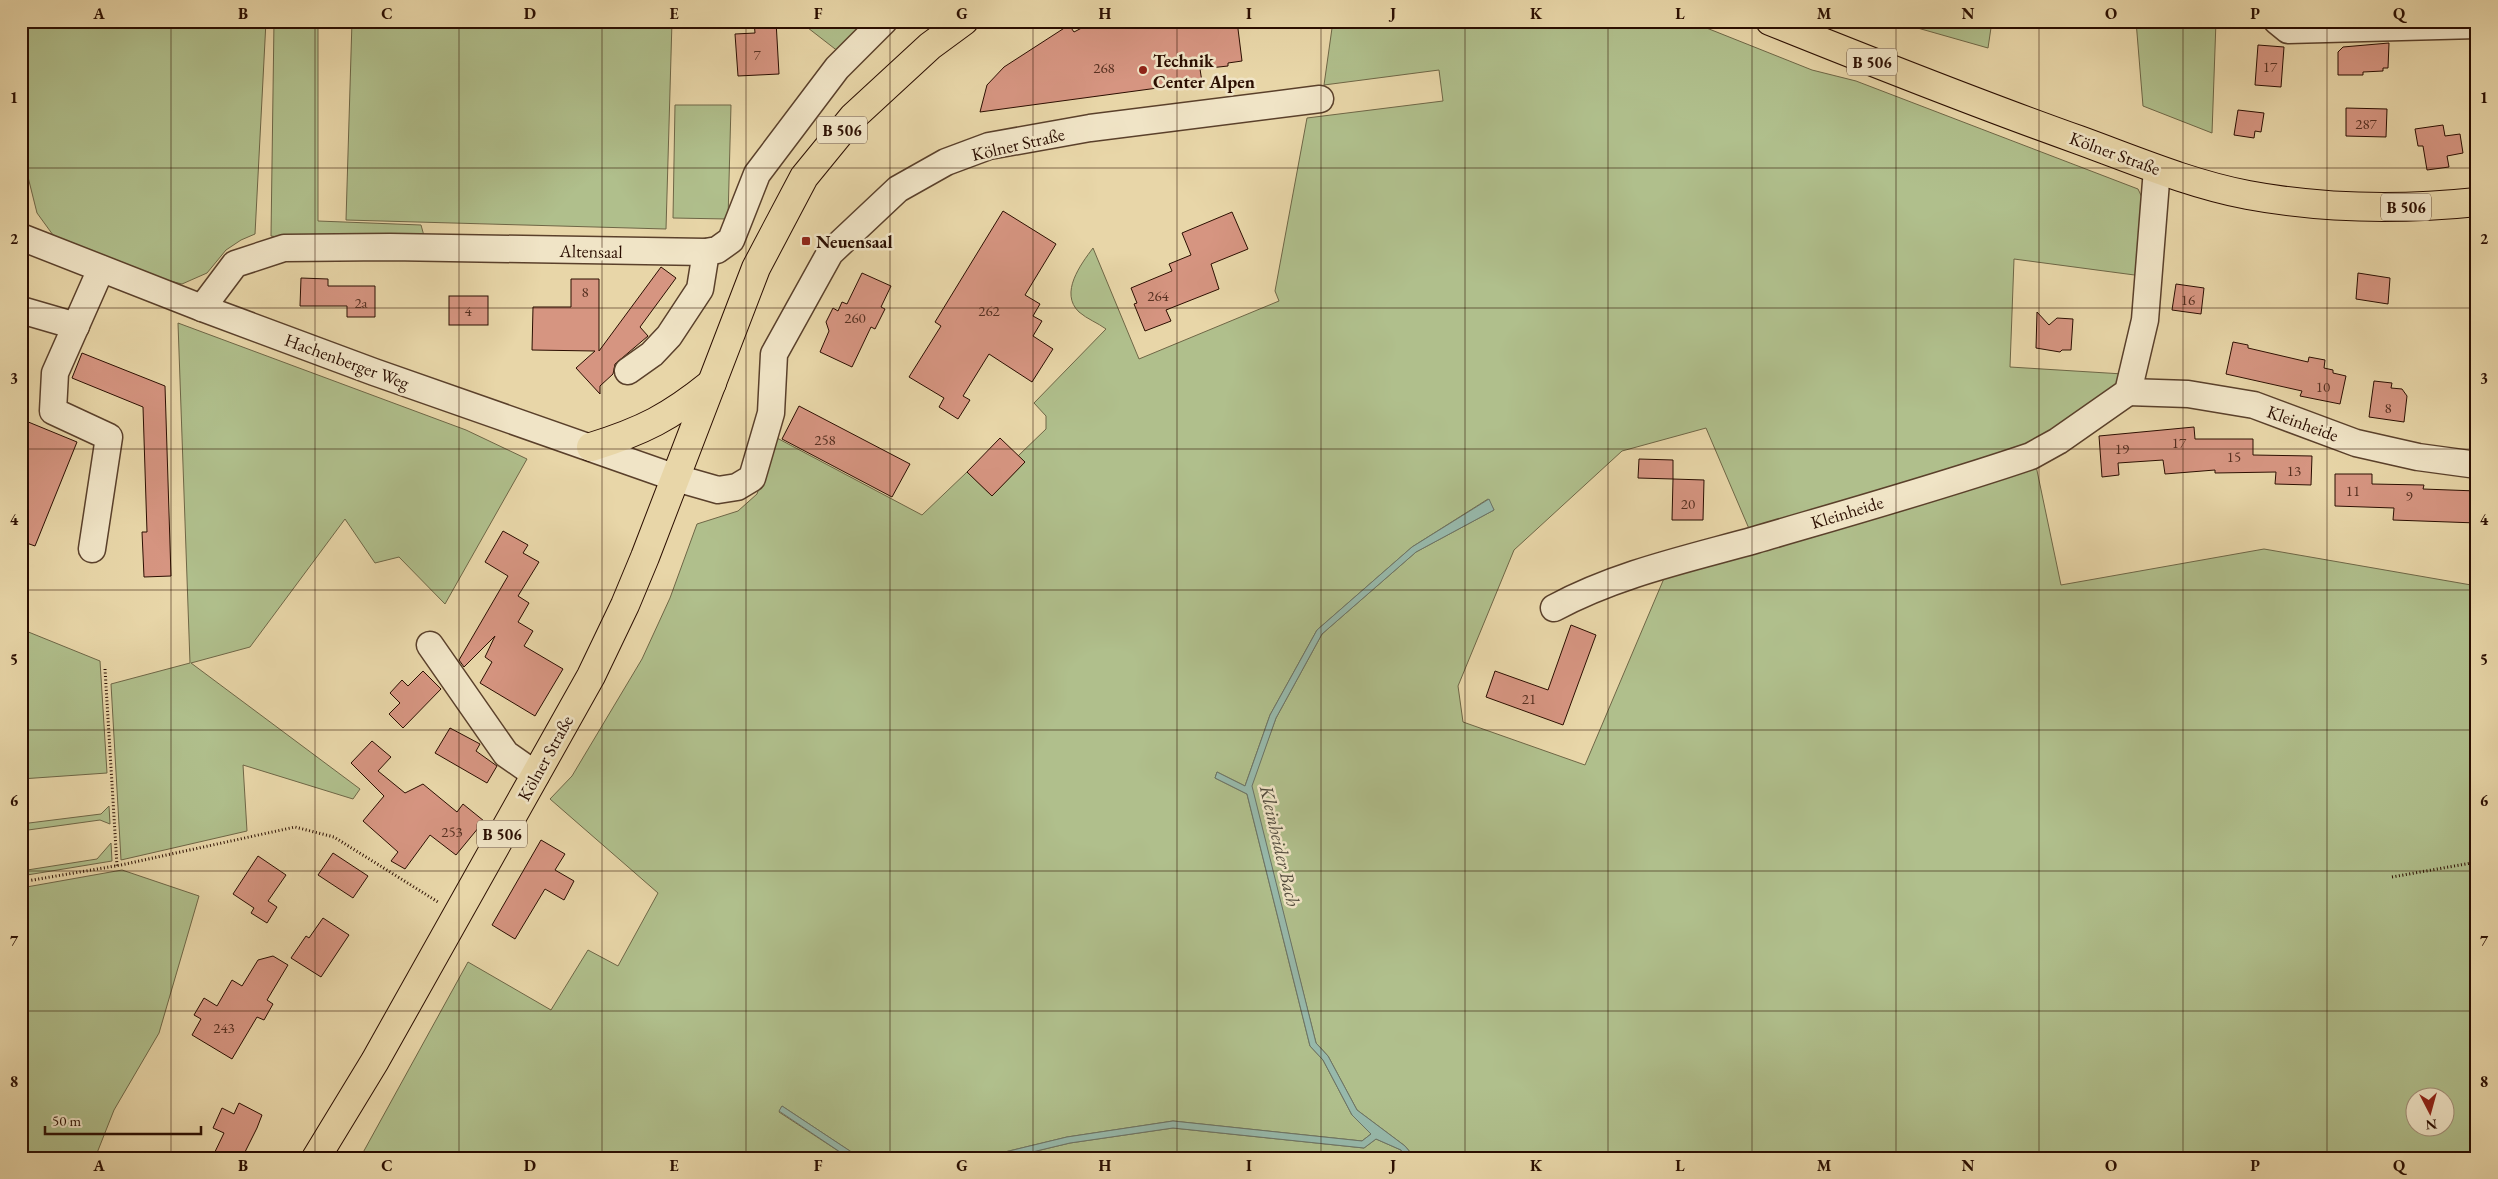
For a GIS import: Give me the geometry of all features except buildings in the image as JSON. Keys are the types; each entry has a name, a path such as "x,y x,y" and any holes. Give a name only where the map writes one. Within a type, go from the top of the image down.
{"main road":[{"name":"Kölner Straße","path":"316,1158 375,1061 591,676 625,605 676,478 756,268 804,177 853,117 930,46 964,21"},
{"name":"Kölner Straße","path":"1770,21 1974,102 2157,168 2231,191 2303,203 2386,207 2433,207 2477,202"},
{"path":"591,447 629,435 656,423 712,383"}],"street":[{"name":"Altensaal","path":"202,308 235,264 284,248 390,247 425,250 706,252 717,250 731,240 757,174 837,68 884,21"},
{"path":"2277,21 2288,30 2477,25"},
{"name":"Kölner Straße","path":"676,478 718,490 738,487 752,478 771,412 774,354 830,253 898,189 946,162 989,146 1090,128 1320,99"},
{"path":"2128,392 2145,320 2157,168"},
{"name":"Hachenberger Weg","path":"21,237 202,308 374,372 676,478"},
{"path":"628,372 652,354 669,336 700,289 706,252"},
{"path":"92,549 109,437 53,411 55,373 101,269"},
{"path":"21,310 76,326"},
{"name":"Kleinheide","path":"1554,608 1587,591 1657,566 1764,537 2031,456 2058,441 2128,392 2188,394 2254,405 2356,442 2418,457 2477,465"},
{"path":"430,645 506,754 536,774"}],"path":[{"path":"106,669 117,866"},
{"path":"21,882 117,866 296,827 334,837 458,914"},
{"path":"2392,877 2477,862"}],"green space":[{"path":"21,21 266,21 255,234 241,240 226,250 207,273 182,284 139,273 69,245 53,235 37,213 26,169 21,137"},
{"path":"274,21 318,21 318,221 421,225 426,243 296,240 271,236"},
{"path":"352,21 672,21 666,229 346,220"},
{"path":"799,21 867,21 839,52"},
{"path":"1333,21 1689,21 1812,70 1856,81 2138,189 2148,210 2142,276 2014,259 2010,367 2123,374 2119,382 2052,431 2017,451 1750,531 1706,428 1622,451 1514,550 1458,686 1463,722 1585,765 1665,576 2035,461 2061,585 2264,549 2477,586 2477,1158 1415,1158 1405,1146 1357,1110 1328,1056 1316,1043 1251,786 1276,718 1322,634 1416,552 1494,510 1488,499 1412,547 1317,630 1270,715 1245,786 1217,772 1215,778 1247,794 1310,1046 1323,1060 1352,1115 1371,1134 1362,1141 1173,1121 1067,1137 980,1158 924,1158 918,1154 859,1157 782,1106 779,1112 849,1158 360,1158 468,962 551,1010 588,950 618,966 658,893 550,799 572,776 642,659 670,598 697,524 738,511 757,494 777,438 922,515 967,472 992,496 1024,463 1018,456 1046,429 1046,416 1034,403 1106,329 1079,312 1073,304 1071,296 1071,288 1078,270 1093,248 1139,359 1279,301 1275,291 1307,118 1443,101 1439,70 1324,85"},
{"path":"1868,21 1992,21 1988,48 1907,25"},
{"path":"2136,21 2216,21 2212,133 2143,106"},
{"path":"675,105 731,105 728,219 673,218"},
{"path":"178,323 466,430 527,459 445,604 399,557 375,563 345,519 250,647 191,663 360,789 353,799 243,765 247,831 121,860 111,684 190,663"},
{"path":"21,629 100,661 107,773 21,779"},
{"path":"109,806 110,824 100,820 21,831 21,824 101,814"},
{"path":"111,843 112,861 21,876 21,871 97,859"},
{"path":"122,870 199,896 159,1033 114,1110 95,1158 21,1158 21,888"},
{"path":"1173,1128 1364,1148 1376,1139 1401,1150 1406,1158 1007,1158 1070,1143"}],"shaded area":[{"path":"1489,499 1494,510 1416,552 1322,634 1276,718 1252,786 1316,1043 1328,1056 1357,1110 1405,1146 1415,1158 1406,1158 1401,1150 1376,1139 1364,1148 1173,1128 1070,1143 1007,1158 980,1158 1067,1137 1173,1121 1362,1141 1371,1134 1352,1115 1323,1060 1310,1046 1247,794 1215,778 1217,772 1245,786 1270,715 1317,630 1412,547"},
{"path":"782,1106 859,1157 918,1154 924,1158 849,1158 779,1111"}],"place":[{"name":"Technik Center Alpen","path":"1143,70"},
{"name":"Neuensaal","path":"806,241"}],"water label":[{"name":"Kleinheider Bach","path":"1280,846"}]}
